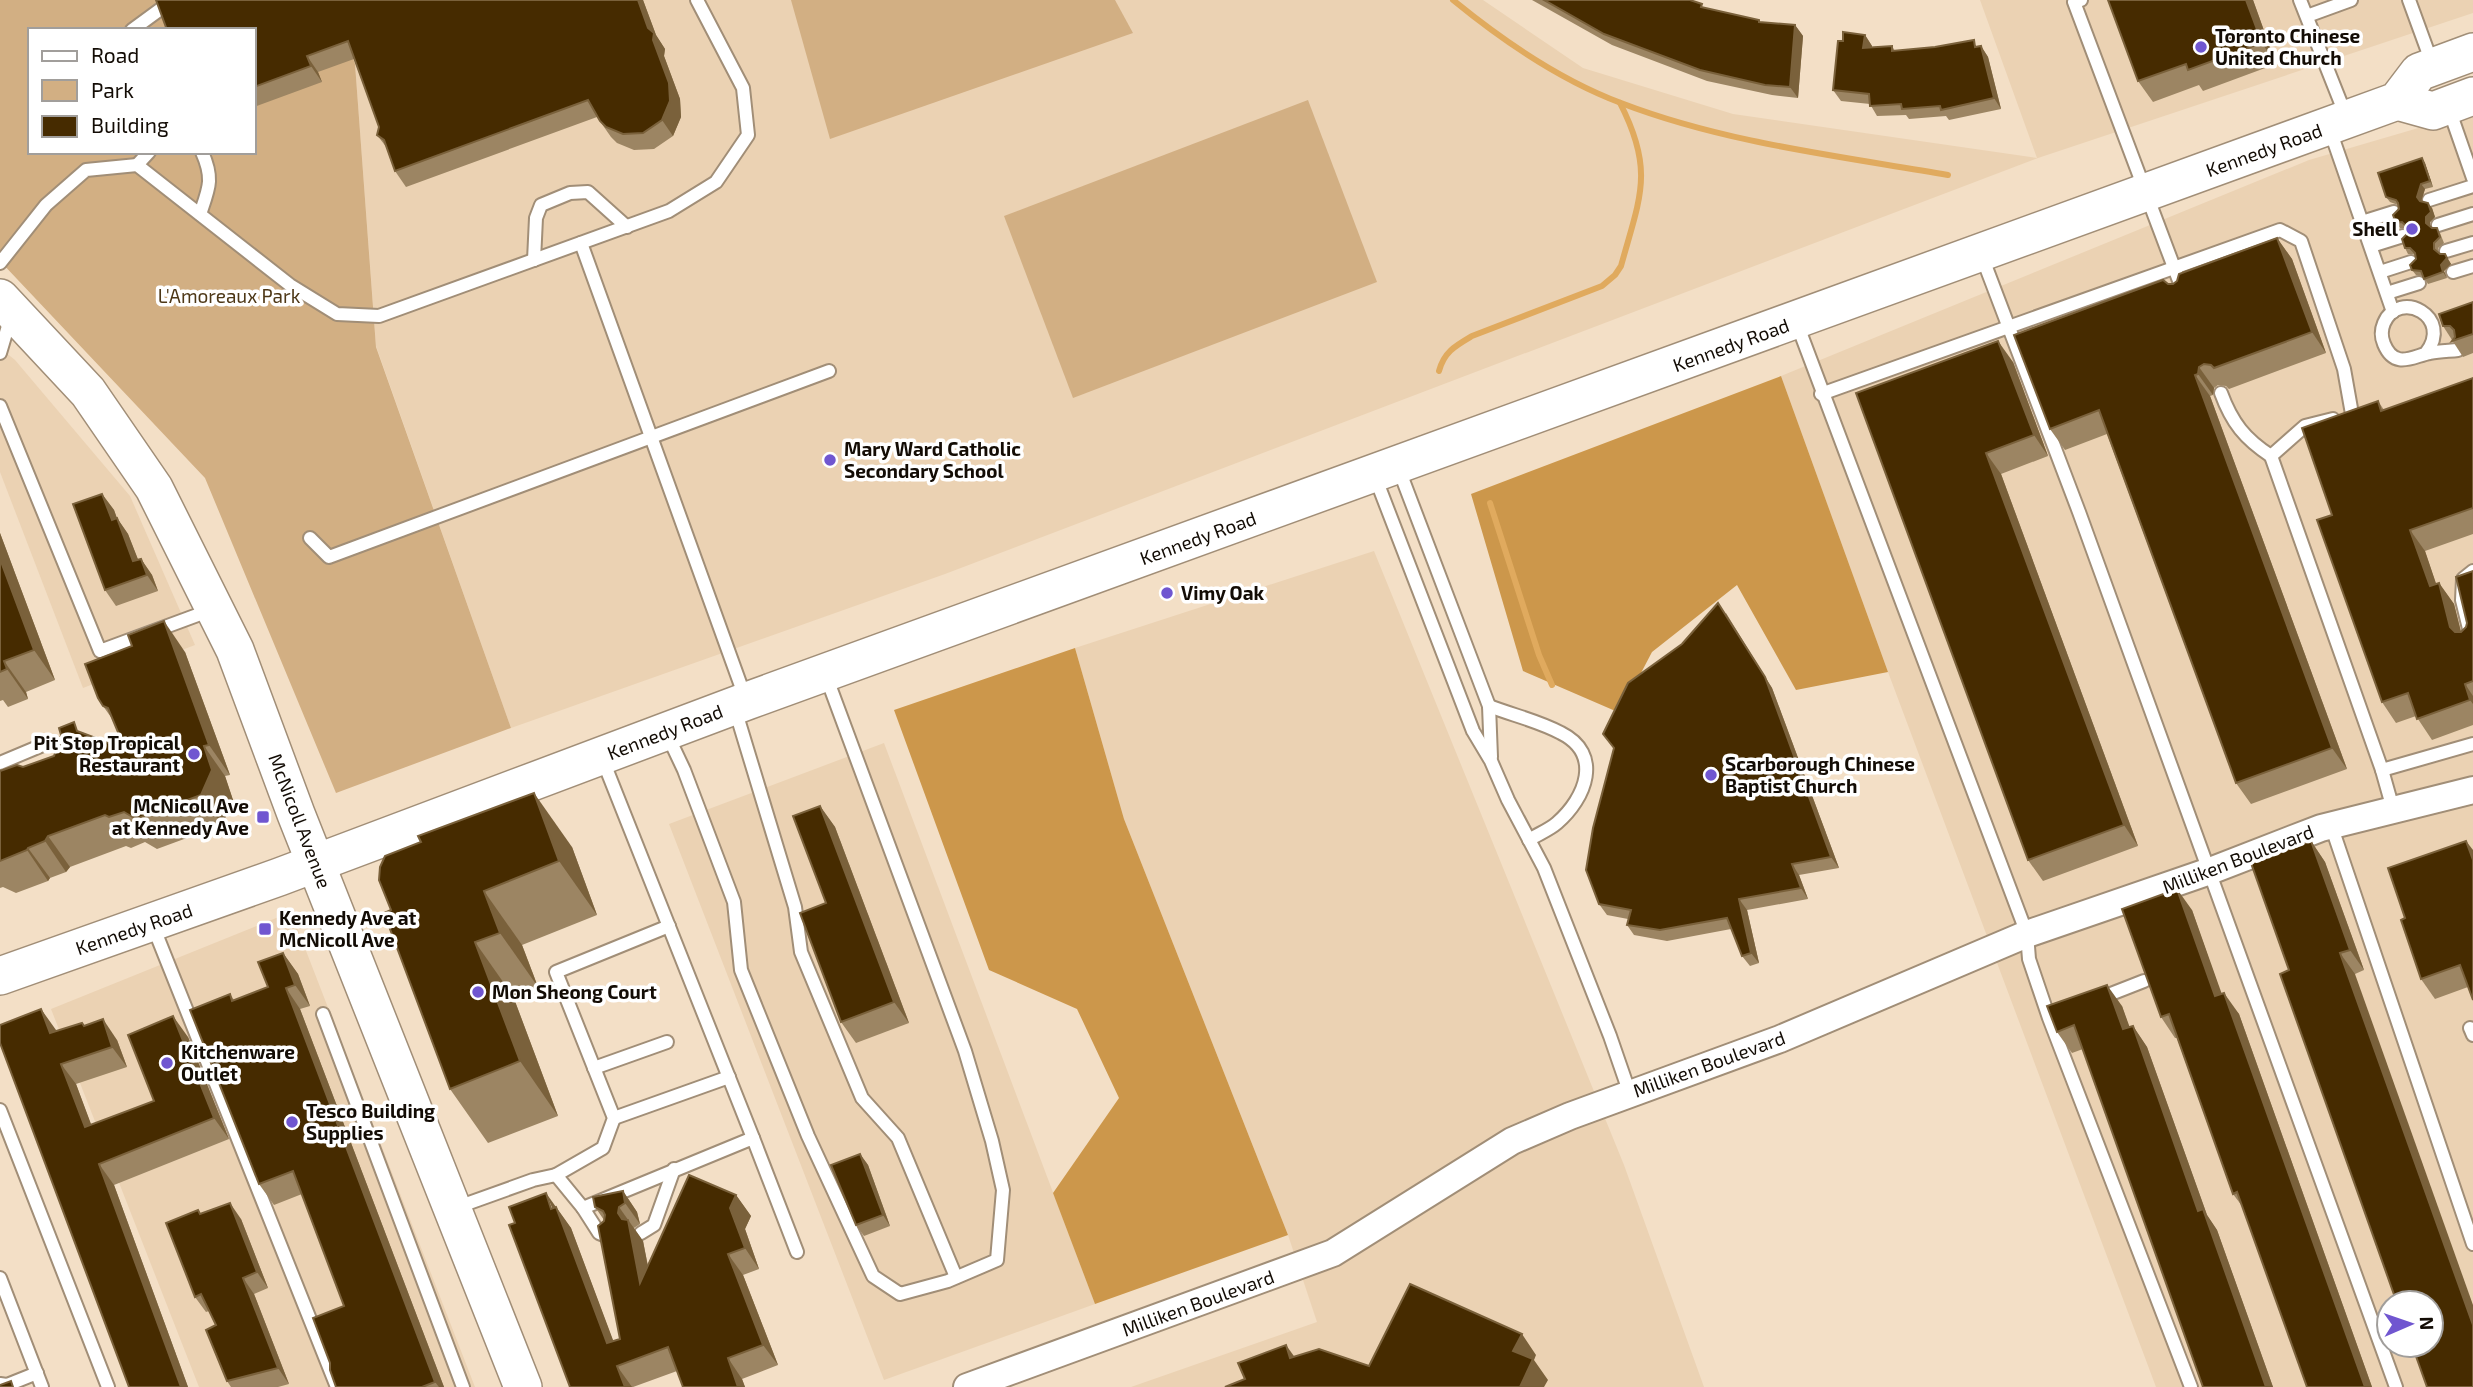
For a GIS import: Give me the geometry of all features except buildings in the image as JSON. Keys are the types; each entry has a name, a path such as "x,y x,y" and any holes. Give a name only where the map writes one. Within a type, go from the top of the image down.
{"main road":[{"path":"2461,101 2433,111 2397,102 2419,72 2473,52"},
{"name":"Kennedy Road","path":"0,976 316,864 741,703 2397,102"},
{"name":"McNicoll Avenue","path":"6,304 88,392 154,488 235,650 316,864 523,1387"}],"street":[{"name":"Milliken Boulevard","path":"967,1387 1141,1325 1219,1293 1312,1262 1333,1253 1512,1141 1780,1039 2027,934 2210,872 2331,825 2473,790"}],"lane":[{"path":"135,28 173,0"},
{"path":"137,164 290,285 337,314 379,316 669,211 716,182 748,135 743,88 697,0"},
{"path":"2081,0 2074,2 2185,297"},
{"path":"2300,0 2338,123 2362,222 2393,312"},
{"path":"2307,16 2351,0"},
{"path":"2409,0 2434,67"},
{"path":"2461,101 2473,178"},
{"path":"0,263 46,205 86,170 137,164 147,154"},
{"path":"200,215 210,184 210,169 203,154"},
{"path":"2429,200 2473,186"},
{"path":"534,260 536,218 541,205 570,193 587,192 627,227"},
{"path":"2362,222 2394,212"},
{"path":"2438,225 2473,214"},
{"path":"1822,394 2280,230 2301,241 2344,369 2352,414"},
{"path":"2371,246 2403,236"},
{"path":"581,243 651,437 741,703 795,907 800,952 862,1098 898,1138 956,1277"},
{"path":"2446,251 2473,243"},
{"path":"1980,254 2079,512 2396,1387"},
{"path":"2380,272 2411,262"},
{"path":"2453,272 2473,266"},
{"path":"2387,293 2418,283"},
{"path":"0,353 6,304"},
{"path":"2426,353 2434,337 2436,318 2410,307 2393,312 2387,317 2382,333 2387,349 2393,356 2410,360 2426,353 2458,350"},
{"path":"1796,321 2027,934 2029,959 2055,1015 2191,1387"},
{"path":"310,538 329,557 829,371"},
{"path":"2221,393 2229,414 2250,442 2271,456 2382,770 2393,809"},
{"path":"0,406 100,650 215,609"},
{"path":"2271,456 2305,426 2366,413"},
{"path":"1386,470 1489,706 1491,761"},
{"path":"1386,470 1473,731 1544,867 1630,1094"},
{"path":"2473,571 2463,579 2462,600 2473,645"},
{"path":"666,731 684,769 734,902 741,970 808,1136 873,1276 900,1294 956,1277 997,1260 1003,1190 992,1141 965,1051 825,673"},
{"path":"1489,706 1562,733 1576,743 1585,757 1587,774 1582,791 1572,808 1556,825 1529,840"},
{"path":"0,763 50,742"},
{"path":"2382,770 2473,744"},
{"path":"601,756 797,1252"},
{"path":"2331,825 2473,1244"},
{"path":"152,922 337,1387"},
{"path":"452,1209 533,1180 556,1175 603,1148 614,1118 556,972 669,926"},
{"path":"2085,1004 2144,981"},
{"path":"323,1014 463,1387"},
{"path":"594,1068 667,1042"},
{"path":"614,1118 729,1077"},
{"path":"0,1110 108,1387"},
{"path":"583,1208 753,1138"},
{"path":"0,1152 13,1146"},
{"path":"641,1233 654,1225 674,1170"},
{"path":"556,1175 600,1233 611,1238"},
{"path":"0,1278 42,1387"},
{"path":"0,1384 7,1385 37,1373"}],"shaded area":[{"name":"Mary Ward Catholic Secondary School","path":"332,0 1483,0 1583,68 1733,114 2037,158 1980,0 2473,0 2473,13 2038,158 945,574 511,728 376,346 355,64"},
{"path":"2473,112 2473,1387 2156,1387 1888,672 1781,376 2309,160"},
{"path":"0,348 15,360 130,496 195,645 83,688 0,472"},
{"path":"1781,376 1888,672 1796,690 1737,585 1652,652 1620,713 1523,671 1471,494"},
{"path":"1374,551 1624,1165 1704,1387 1131,1387 1317,1322 1288,1235 1124,819 1075,648"},
{"path":"1075,648 1124,819 1288,1235 1095,1304 1053,1193 1119,1098 1077,1009 989,970 894,710"},
{"path":"884,743 1095,1304 884,1380 669,824"},
{"path":"291,912 475,1387 199,1387 51,1009"}],"green space":[{"name":"L'Amoreaux Park","path":"0,0 332,0 355,64 376,347 511,728 336,793 205,478 0,261"},
{"path":"791,0 1115,0 1133,33 830,139"},
{"path":"1308,100 1377,282 1073,398 1004,216"}],"waterway":[{"path":"1453,0 1492,30 1554,71 1598,94 1660,117 1741,138 1948,175"},
{"path":"1439,371 1451,350 1472,336 1602,286 1615,275 1621,266 1628,242 1641,184 1638,147 1620,103"},
{"path":"1490,503 1539,655 1552,685"}],"place":[{"name":"Toronto Chinese United Church","path":"2201,47"},
{"name":"Shell","path":"2412,229"},
{"name":"Mary Ward Catholic Secondary School","path":"830,460"},
{"name":"Vimy Oak","path":"1167,593"},
{"name":"Pit Stop Tropical Restaurant","path":"194,754"},
{"name":"Scarborough Chinese Baptist Church","path":"1711,775"},
{"name":"McNicoll Ave at Kennedy Ave","path":"263,817"},
{"name":"Kennedy Ave at McNicoll Ave","path":"265,929"},
{"name":"Mon Sheong Court","path":"478,992"},
{"name":"Kitchenware Outlet","path":"167,1063"},
{"name":"Tesco Building Supplies","path":"292,1122"}]}
